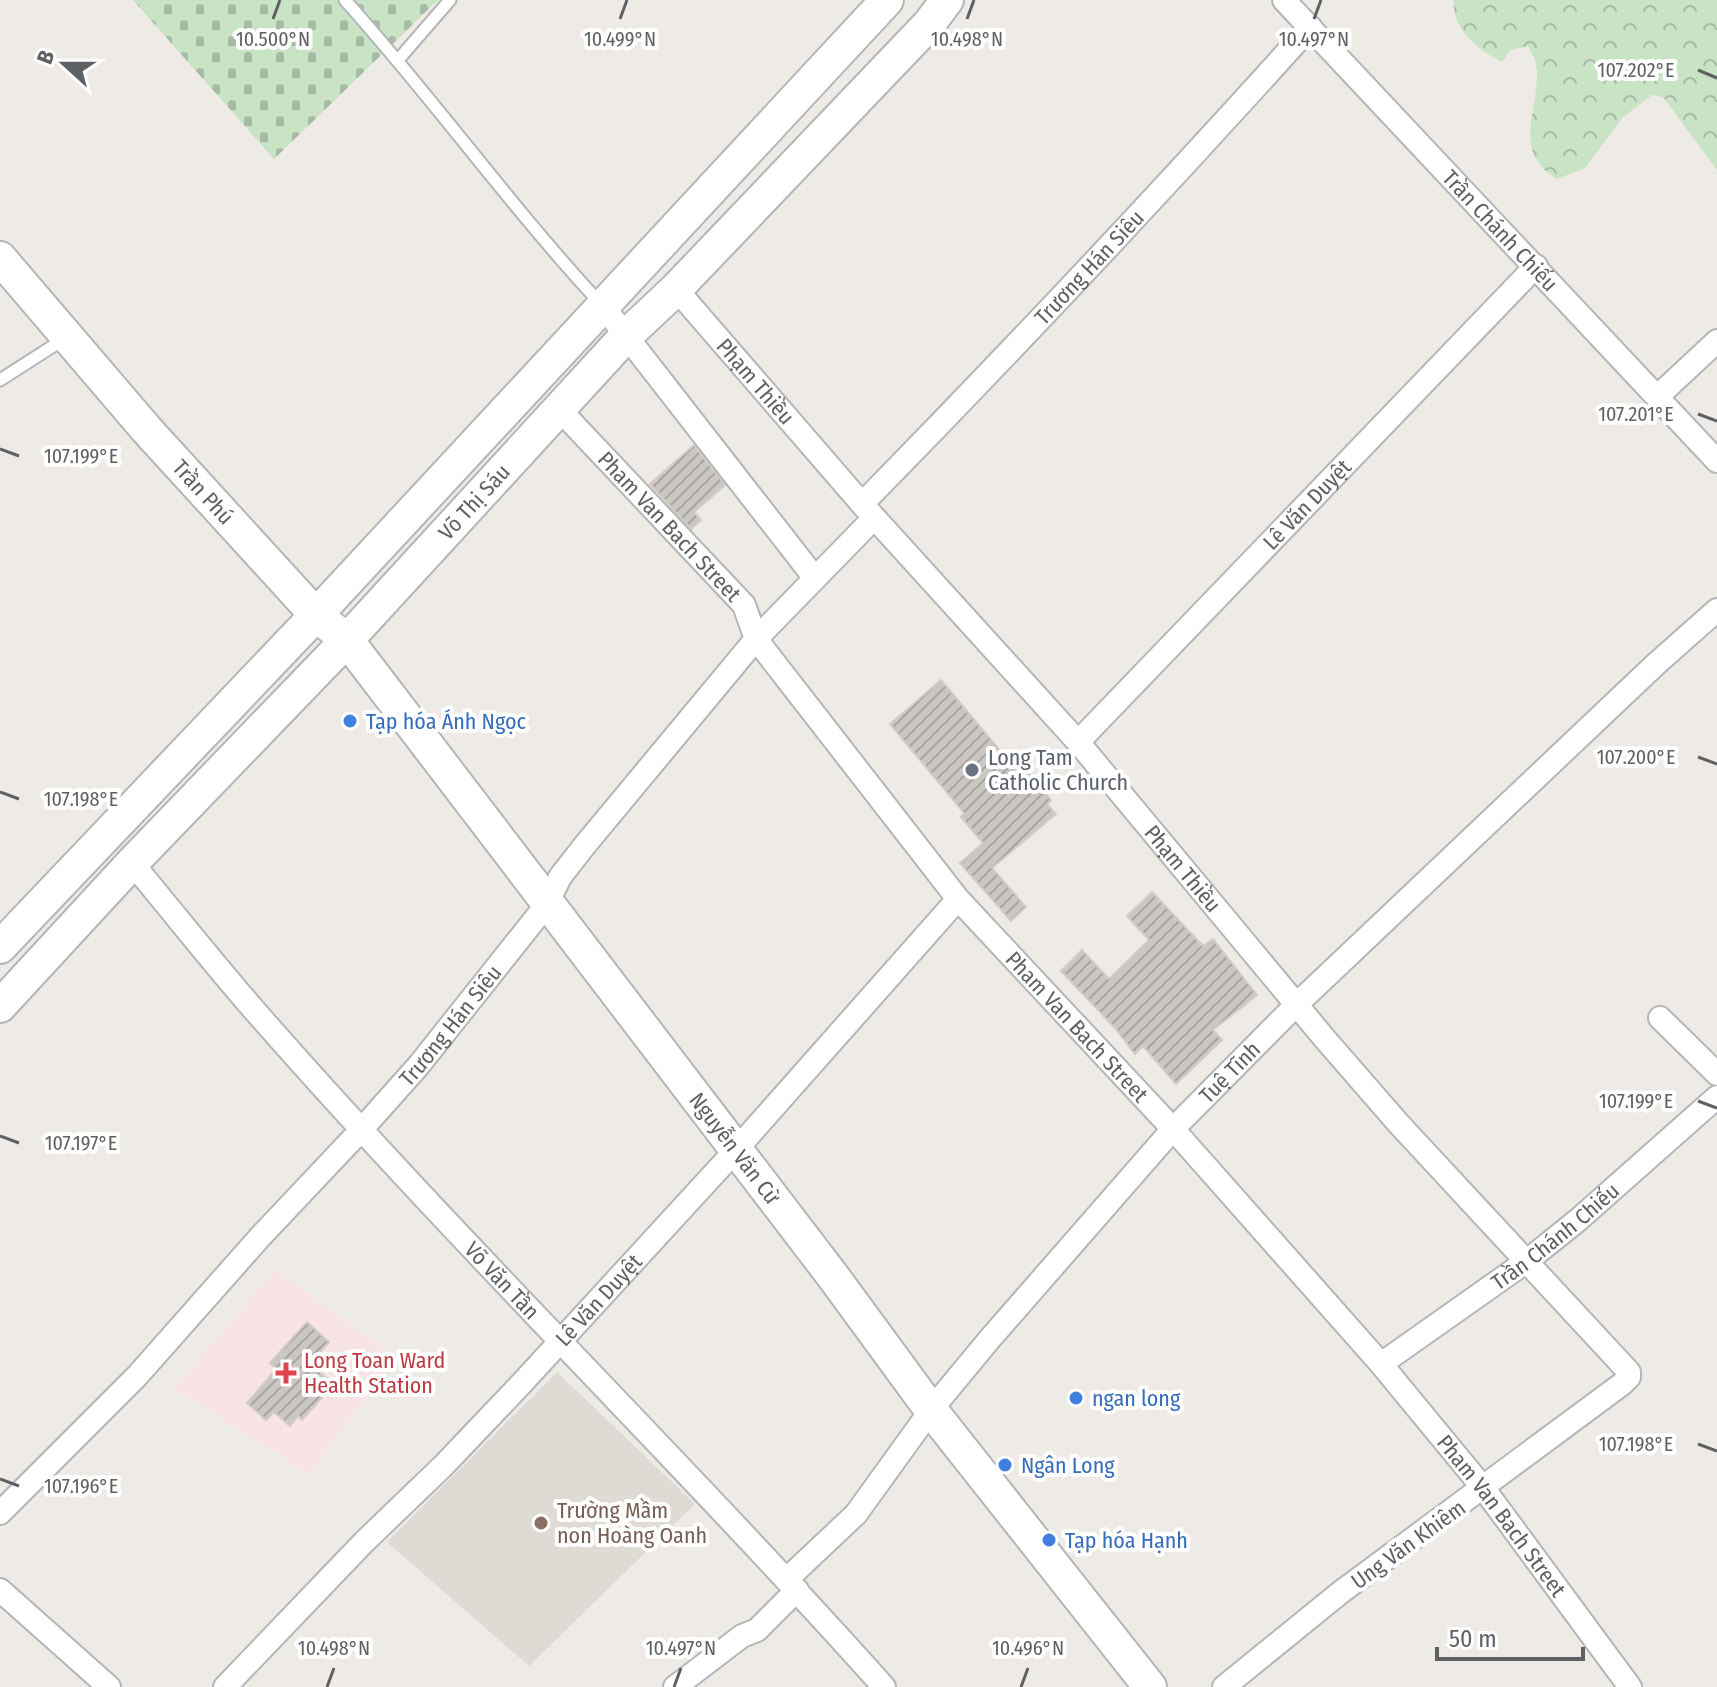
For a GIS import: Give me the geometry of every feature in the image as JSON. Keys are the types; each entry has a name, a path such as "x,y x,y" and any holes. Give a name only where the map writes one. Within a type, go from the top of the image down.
{"main road":[{"name":"Võ Thị Sáu","path":"0,947 316,615 887,0"},
{"name":"Võ Thị Sáu","path":"0,1006 132,863 347,640 625,337 676,289 929,24 947,0"},
{"name":"Trần Phú","path":"0,258 147,430 316,615"},
{"name":"Nguyễn Văn Cừ","path":"316,615 347,640 835,1279 931,1410 1150,1687"}],"street":[{"name":"Trần Chánh Chiếu","path":"1284,0 1717,461"},
{"name":"Trương Hán Siêu","path":"0,1513 137,1376 419,1065 547,904 560,877 578,854 756,639 1007,356 1169,184 1310,27"},
{"name":"Lê Văn Duyệt","path":"1078,742 1536,266"},
{"name":"Phạm Thiều","path":"676,289 868,511 1078,742 1398,1123 1629,1372"},
{"path":"603,306 814,577"},
{"path":"1658,396 1717,341"},
{"name":"Pham Van Bach Street","path":"560,410 744,605 756,639 958,899 1173,1129 1381,1364 1484,1489 1630,1687"},
{"name":"Tuệ Tĩnh","path":"675,1687 742,1636 757,1630 792,1584 856,1514 931,1410 1048,1269 1173,1129 1297,1004 1717,610"},
{"name":"Võ Văn Tần","path":"132,863 254,1010 362,1129 792,1584 884,1687"},
{"name":"Lê Văn Duyệt","path":"225,1687 364,1542 444,1465 561,1340 735,1151 958,899"},
{"path":"1660,1018 1717,1074"},
{"name":"Trần Chánh Chiếu","path":"1381,1364 1527,1261 1609,1194 1717,1097"},
{"name":"Ung Văn Khiêm","path":"1224,1687 1341,1592 1622,1384 1629,1377 1629,1372"},
{"path":"0,1590 109,1687"}],"lane":[{"path":"345,0 398,60 553,252 603,306"},
{"path":"398,60 450,0"},
{"path":"0,380 68,337"}],"shaded area":[{"name":"Long Toan Ward Health Station","path":"276,1269 396,1358 309,1474 174,1388"},
{"name":"Trường Mầm non Hoàng Oanh","path":"557,1372 695,1504 529,1666 387,1542"}],"green space":[{"path":"133,0 438,0 274,159"},
{"path":"1454,0 1717,0 1717,170 1663,97 1652,95 1622,118 1585,168 1557,179 1542,167 1534,155 1531,126 1537,80 1535,62 1528,46 1510,50 1502,62 1493,57 1461,29"}],"building":[{"path":"694,445 725,485 694,512 701,520 691,529 650,484"},
{"name":"Long Tam Catholic Church","path":"941,680 1018,772 1024,768 1051,800 1047,804 1056,814 992,868 1026,907 1011,921 960,863 983,843 961,817 964,813 890,724"},
{"path":"1152,892 1203,946 1213,939 1257,995 1213,1030 1222,1040 1176,1084 1143,1046 1135,1054 1061,971 1082,950 1109,979 1149,940 1127,916"},
{"path":"307,1322 329,1342 310,1364 334,1384 302,1420 298,1416 290,1426 274,1412 266,1420 247,1403 276,1369 270,1363"}],"place":[{"name":"Tạp hóa Ánh Ngọc","path":"350,721"},
{"name":"Long Tam Catholic Church","path":"972,770"},
{"name":"Long Toan Ward Health Station","path":"286,1373"},
{"name":"ngan long","path":"1076,1398"},
{"name":"Ngân Long","path":"1005,1465"},
{"name":"Trường Mầm non Hoàng Oanh","path":"541,1523"},
{"name":"Tạp hóa Hạnh","path":"1049,1540"}]}
